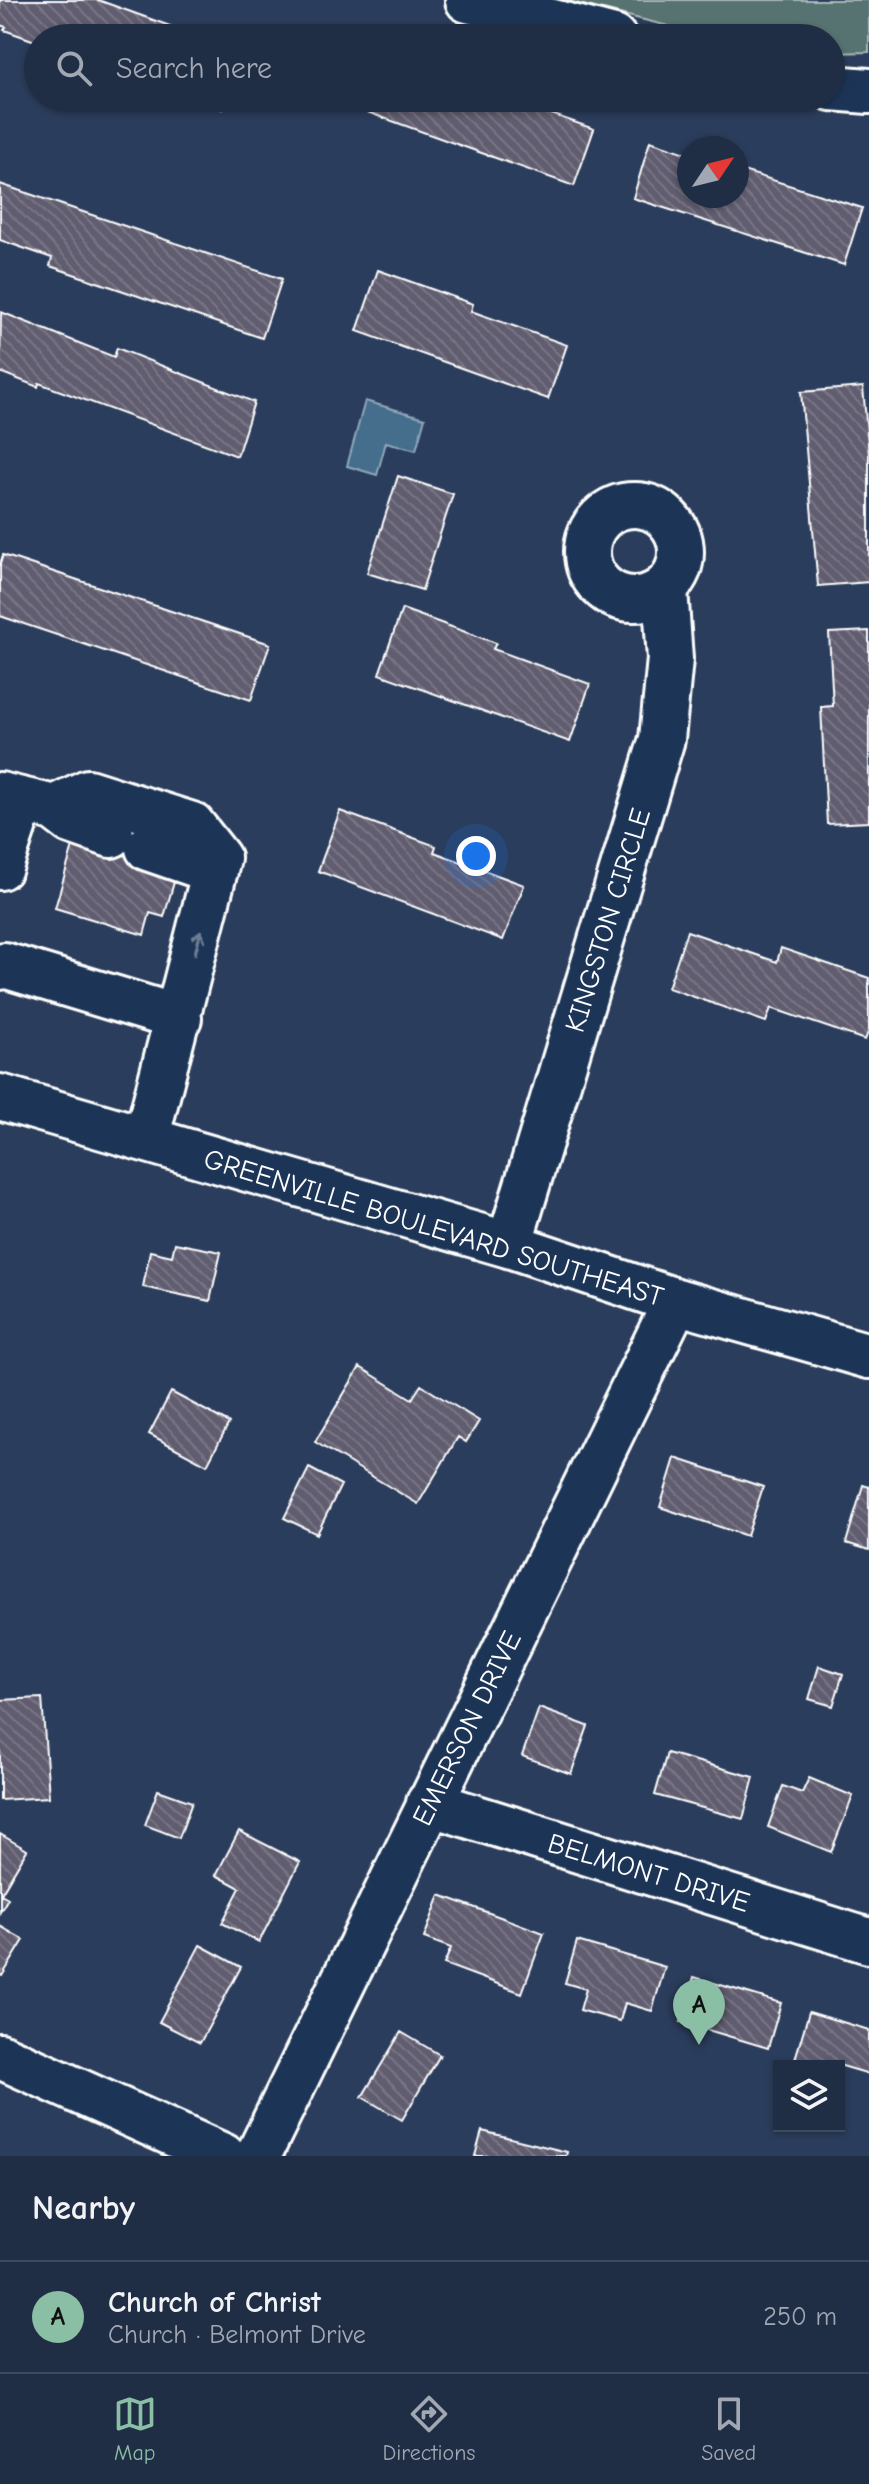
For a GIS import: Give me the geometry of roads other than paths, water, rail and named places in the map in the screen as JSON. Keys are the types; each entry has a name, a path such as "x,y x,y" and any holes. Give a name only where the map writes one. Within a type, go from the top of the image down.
{"main road":[{"path":"468,0 560,24"},
{"path":"845,89 869,91"},
{"name":"KINGSTON CIRCLE","path":"509,1245 662,739 670,659 665,589"},
{"path":"25,801 88,792 192,825 218,858 146,1139"},
{"path":"25,801 71,821 215,871"},
{"path":"0,867 25,801"},
{"path":"1,962 179,1018"},
{"name":"GREENVILLE BOULEVARD SOUTHEAST","path":"0,1097 509,1245 676,1301 869,1356"},
{"name":"EMERSON DRIVE","path":"258,2156 676,1301"},
{"name":"BELMONT DRIVE","path":"429,1803 869,1941"},
{"path":"0,2056 223,2156"}],"water":[{"path":"365,401 425,418 416,450 386,442 377,475 347,466"}],"place":[{"name":"Church of Christ","path":"699,2045"}]}
